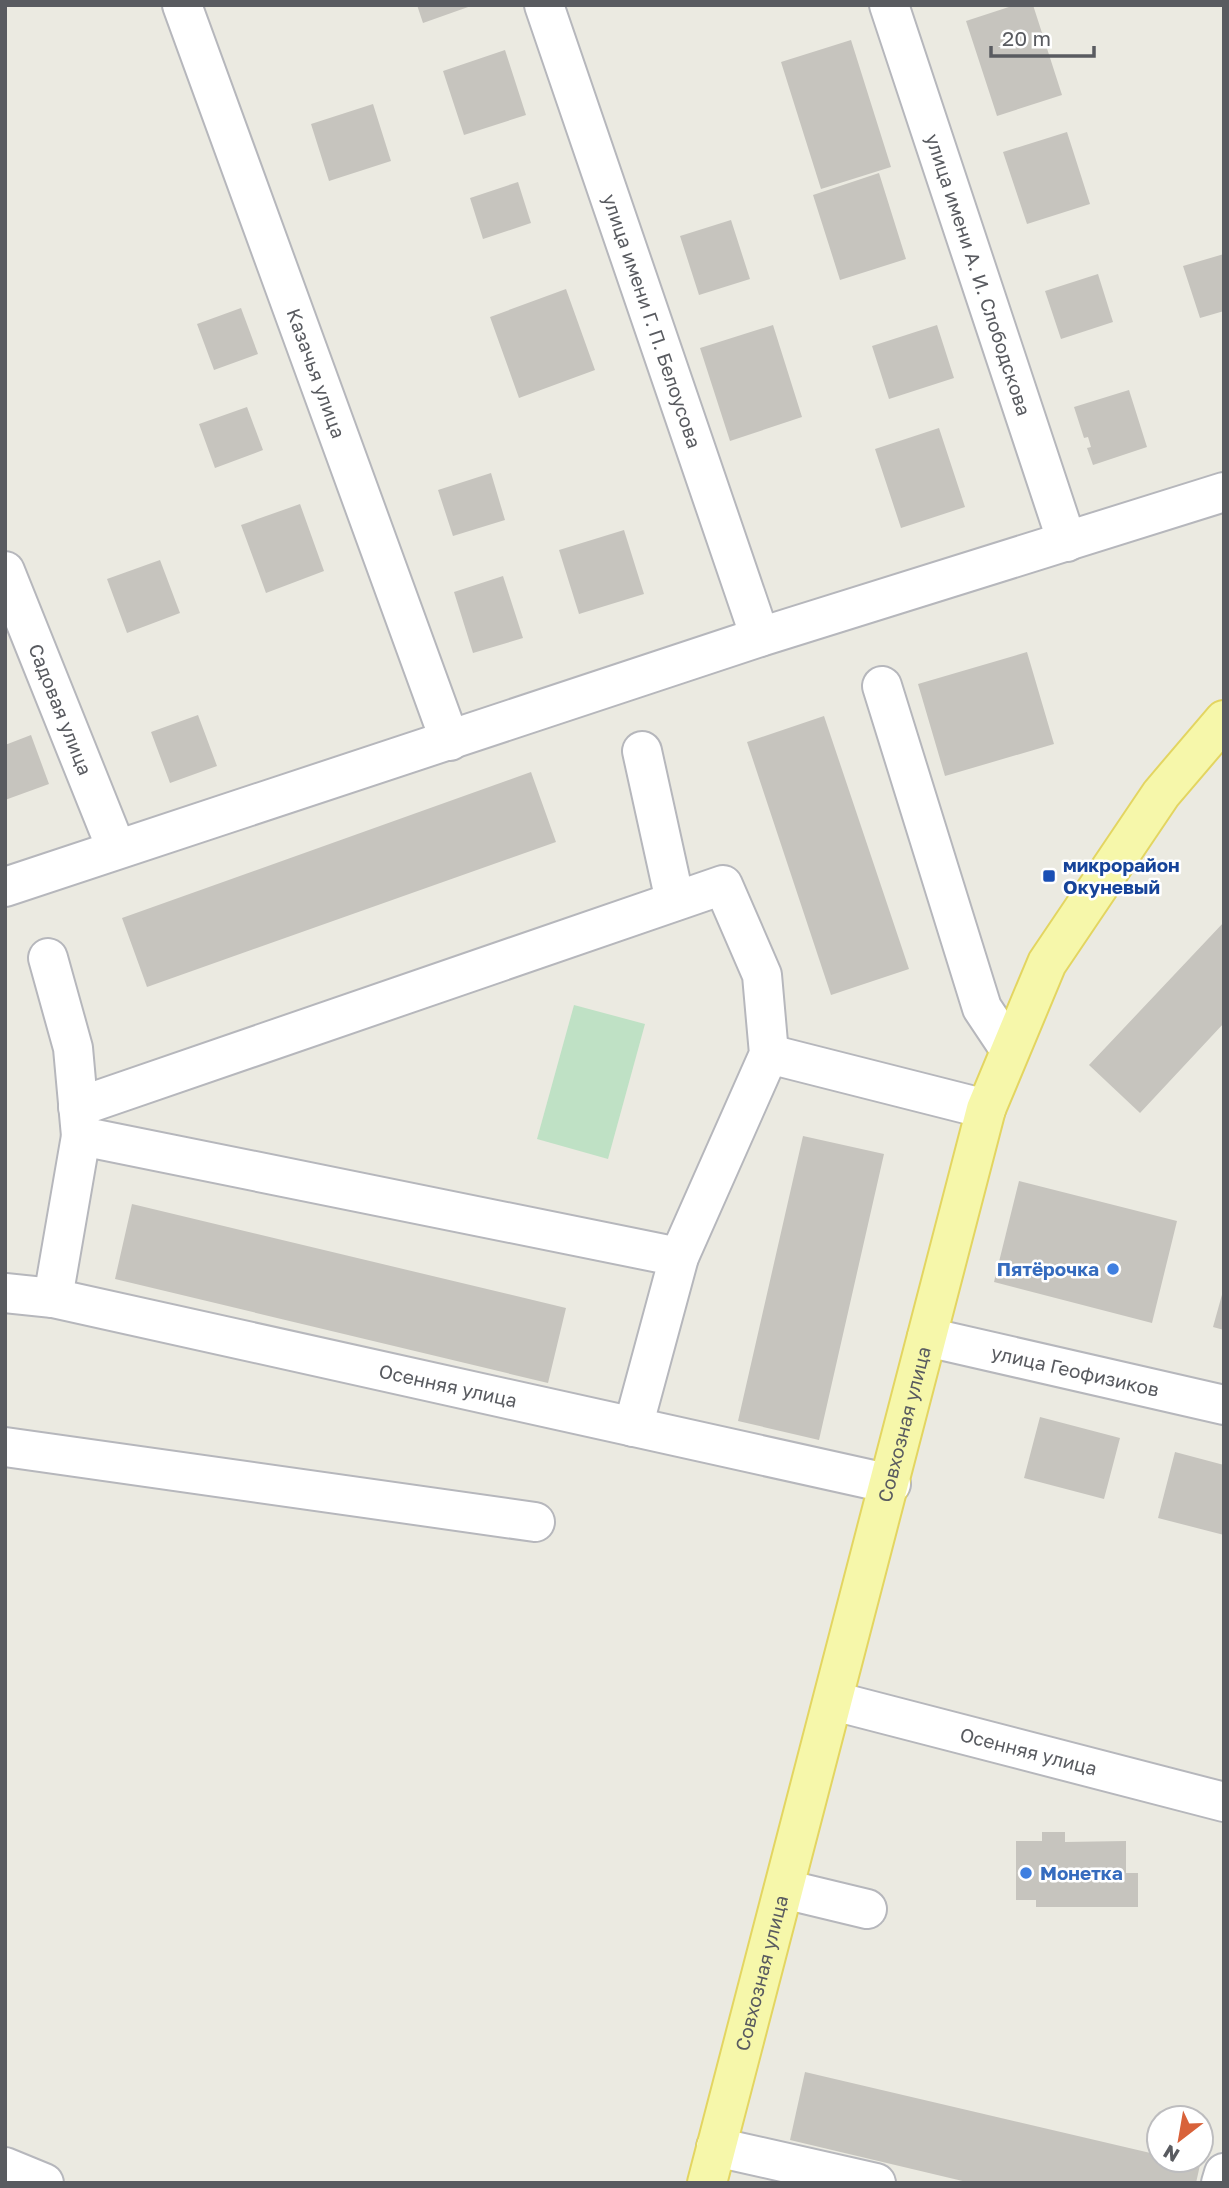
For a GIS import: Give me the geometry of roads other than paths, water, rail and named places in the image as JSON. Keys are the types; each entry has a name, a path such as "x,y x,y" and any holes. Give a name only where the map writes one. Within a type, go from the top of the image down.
{"main road":[{"name":"Совхозная улица","path":"712,2165 891,1484 986,1109 1047,963 1161,794 1224,720"}],"street":[{"name":"Казачья улица","path":"182,5 450,741"},
{"name":"улица имени Г. П. Белоусова","path":"544,5 761,637"},
{"name":"улица имени А. И. Слободскова","path":"890,5 1067,542"},
{"path":"5,887 116,848 450,741 761,637 1224,492"},
{"name":"Садовая улица","path":"5,571 116,848"},
{"path":"882,687 982,1008 1010,1050"},
{"path":"642,751 675,901"},
{"path":"79,1121 723,885 762,975 769,1054 679,1256 633,1427"},
{"path":"48,958 73,1048 79,1121 53,1298"},
{"path":"769,1054 986,1109"},
{"path":"79,1121 679,1256"},
{"name":"Осенняя улица","path":"5,1293 53,1298 891,1484"},
{"name":"улица Геофизиков","path":"927,1337 1224,1405"},
{"path":"5,1447 536,1522"},
{"name":"Осенняя улица","path":"834,1702 1224,1802"},
{"path":"784,1889 866,1909"},
{"path":"712,2165 876,2183"},
{"path":"5,2167 44,2183"},
{"path":"1221,2183 1224,2173"}],"place":[{"name":"микрорайон Окуневый","path":"1049,876"},
{"name":"Пятёрочка","path":"1113,1269"},
{"name":"Монетка","path":"1026,1873"}]}
